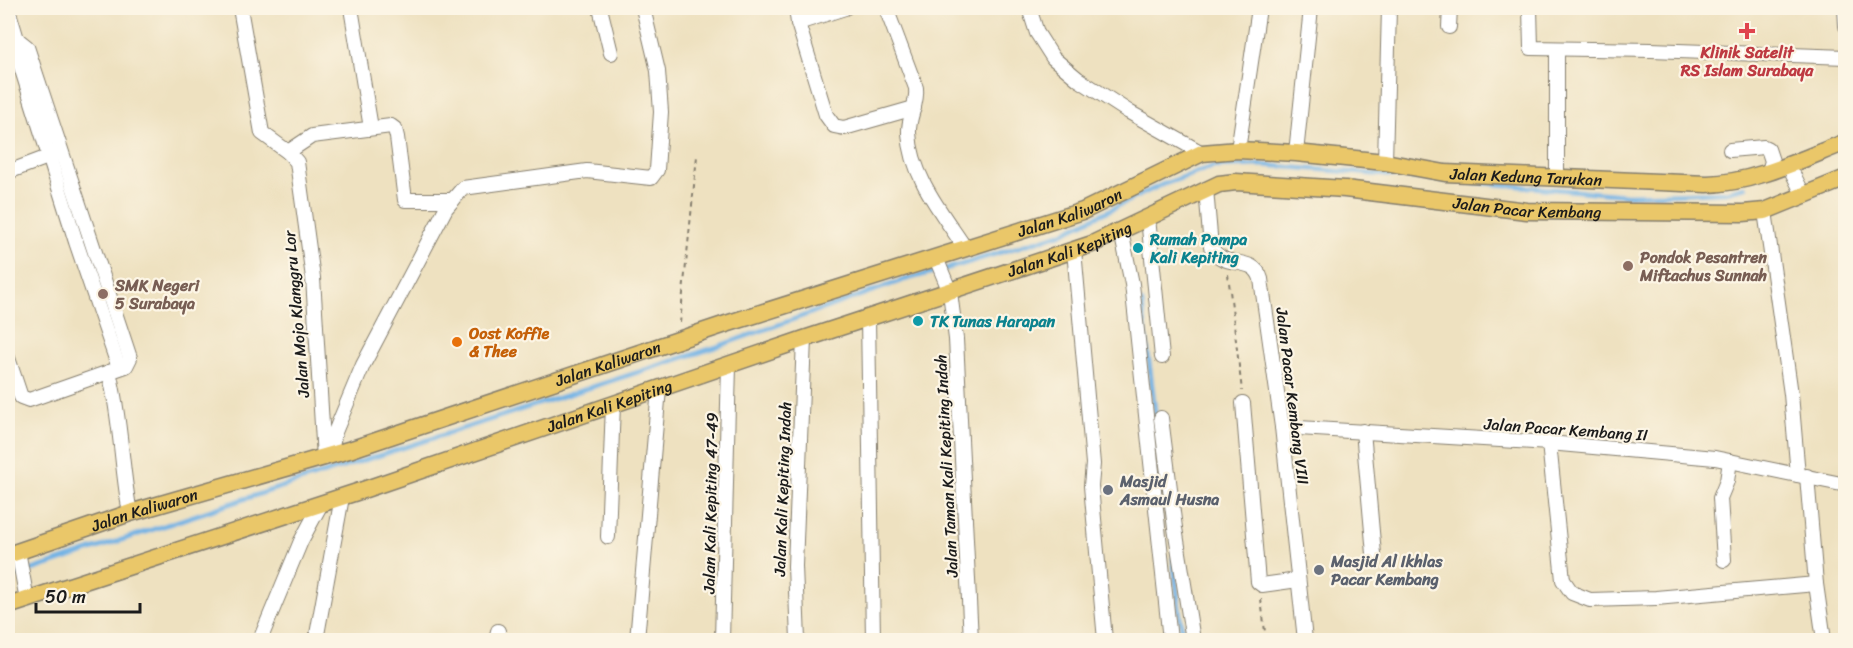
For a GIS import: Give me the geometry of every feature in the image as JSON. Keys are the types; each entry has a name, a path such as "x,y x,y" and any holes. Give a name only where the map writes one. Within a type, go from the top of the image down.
{"main road":[{"name":"Jalan Kedung Tarukan","path":"1202,153 1238,150 1296,153 1385,162 1445,173 1718,183 1789,167 1845,142"},
{"name":"Jalan Kaliwaron","path":"15,558 130,513 327,457 726,324 938,261 965,248 1083,211 1202,153"},
{"name":"Jalan Pacar Kembang","path":"1206,189 1227,182 1345,189 1527,211 1743,213 1765,211 1845,178"},
{"name":"Jalan Kali Kepiting","path":"8,606 26,596 321,504 949,290 1074,250 1121,231 1206,189"}],"street":[{"path":"240,8 262,133 288,152 312,136 391,126 395,129 405,200 449,204"},
{"path":"351,8 371,128"},
{"path":"600,8 610,53"},
{"path":"327,457 334,432 363,365 449,204 463,188 550,174 587,171 651,178 657,170 661,112 658,71 643,8"},
{"path":"796,8 798,23 826,115 834,126 844,128 914,108"},
{"path":"798,23 845,8"},
{"path":"886,8 916,88 917,100 910,122 909,135 915,164 925,187 965,248"},
{"path":"1029,8 1037,33 1053,58 1078,79 1129,112 1202,153"},
{"path":"1238,150 1259,8"},
{"path":"1296,153 1311,8"},
{"path":"1385,162 1389,8"},
{"path":"1449,27 1450,8"},
{"path":"1530,8 1531,48 1845,57"},
{"path":"1845,8 1845,26"},
{"path":"8,9 17,39 27,47 41,110 82,240 114,370 121,457 130,513"},
{"path":"1557,49 1557,176"},
{"path":"1730,150 1764,147 1768,149 1772,161 1769,171"},
{"name":"Jalan Mojo Klanggru Lor","path":"288,152 297,162 313,278 327,457"},
{"path":"8,172 56,155"},
{"path":"1789,167 1803,194"},
{"path":"1206,189 1210,247 1216,256 1227,261"},
{"path":"1765,211 1824,640"},
{"path":"1148,218 1162,357"},
{"path":"1121,231 1132,284 1170,640"},
{"path":"1074,250 1093,464 1091,486 1105,640"},
{"name":"Jalan Taman Kali Kepiting Indah","path":"938,261 949,290 956,339 971,640"},
{"name":"Jalan Pacar Kembang VIII","path":"1227,261 1252,266 1260,273 1281,427 1305,640"},
{"path":"868,318 873,640"},
{"name":"Jalan Kali Kepiting Indah","path":"798,640 795,566 804,339"},
{"path":"8,358 19,393 26,400 114,370"},
{"name":"Jalan Kali Kepiting 47-49","path":"722,640 729,365"},
{"path":"637,640 659,389"},
{"path":"1243,403 1258,580 1260,584 1298,580"},
{"path":"608,537 614,405"},
{"path":"1161,418 1175,528 1193,640"},
{"name":"Jalan Pacar Kembang II","path":"1281,427 1549,443 1730,461 1845,485"},
{"path":"1363,431 1374,554"},
{"path":"1549,443 1563,580 1572,593 1590,600 1656,598 1816,584"},
{"path":"1724,560 1720,498 1727,481 1730,461"},
{"path":"316,640 342,497"},
{"path":"260,640 301,541 321,504"},
{"path":"15,558 26,596"}],"path":[{"path":"679,324 697,156"},
{"path":"1227,261 1243,403"},
{"path":"1260,584 1266,640"}],"waterway":[{"path":"8,578 238,501 713,348 904,280 1060,234 1161,185 1213,167 1262,165 1627,195 1726,192 1745,187"},
{"path":"1142,302 1156,419"},
{"path":"1173,558 1183,640"}],"place":[{"name":"Klinik Satelit RS Islam Surabaya","path":"1747,31"},
{"name":"Rumah Pompa Kali Kepiting","path":"1138,248"},
{"name":"Pondok Pesantren Miftachus Sunnah","path":"1628,266"},
{"name":"SMK Negeri 5 Surabaya","path":"103,294"},
{"name":"TK Tunas Harapan","path":"918,321"},
{"name":"Oost Koffie & Thee","path":"457,342"},
{"name":"Masjid Asmaul Husna","path":"1108,490"},
{"name":"Masjid Al Ikhlas Pacar Kembang","path":"1319,570"}]}
